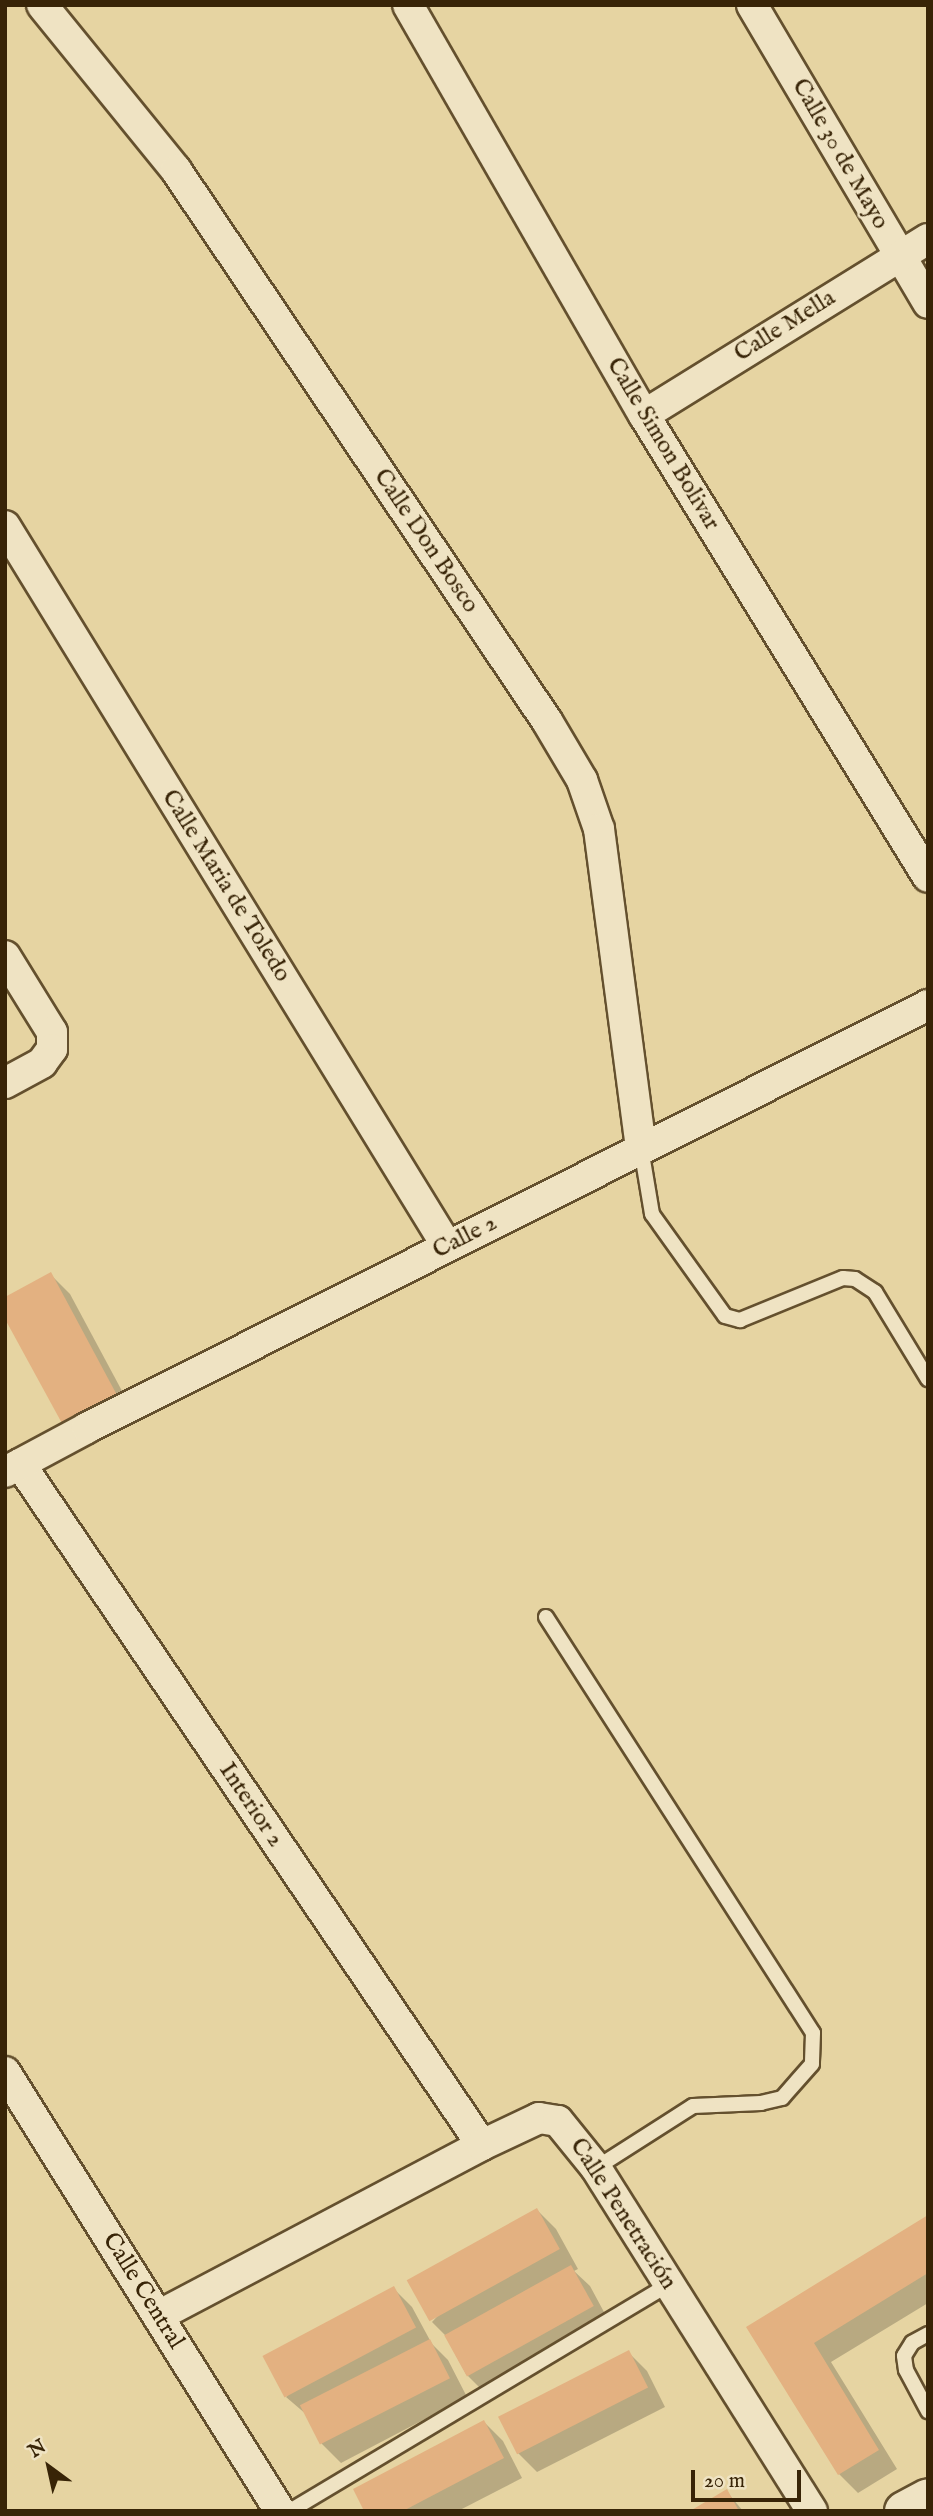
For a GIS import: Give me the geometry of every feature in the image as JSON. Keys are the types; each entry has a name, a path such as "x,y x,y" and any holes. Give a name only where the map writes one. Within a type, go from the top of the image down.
{"main road":[{"path":"904,2511 928,2498"}],"street":[{"name":"Calle Don Bosco","path":"42,5 176,170 547,721 582,780 599,829 641,1148"},
{"name":"Calle Simon Bolivar","path":"408,5 644,415 928,877"},
{"name":"Calle 30 de Mayo","path":"752,5 928,303"},
{"name":"Calle Mella","path":"644,415 928,239"},
{"name":"Calle Maria de Toledo","path":"5,526 447,1246"},
{"path":"5,956 52,1032 52,1049 42,1063 5,1083"},
{"name":"Calle 2","path":"13,1468 447,1246 928,1005"},
{"name":"Interior 2","path":"13,1468 482,2145"},
{"name":"Calle Central","path":"5,2072 280,2511"},
{"name":"Calle Penetración","path":"158,2316 482,2145 539,2118 558,2121 596,2168 812,2511"}],"lane":[{"path":"641,1148 652,1213 725,1317 740,1320 843,1278 855,1279 875,1292 928,1379"},
{"path":"546,1617 813,2033 812,2064 782,2098 761,2103 693,2106 596,2168"},
{"path":"290,2511 670,2284"},
{"path":"928,2334 912,2343 904,2356 905,2370 928,2412"}],"building":[{"path":"51,1272 118,1397 64,1427 5,1319 5,1297"},
{"path":"537,2208 560,2249 429,2321 407,2280"},
{"path":"928,2215 928,2273 814,2343 879,2450 838,2475 746,2327"},
{"path":"571,2265 594,2306 467,2376 444,2335"},
{"path":"394,2286 416,2327 285,2397 262,2356"},
{"path":"430,2339 450,2378 320,2444 300,2405"},
{"path":"629,2350 648,2387 517,2454 498,2417"},
{"path":"484,2420 504,2458 403,2511 364,2511 353,2489"},
{"path":"727,2489 739,2511 690,2511"}]}
